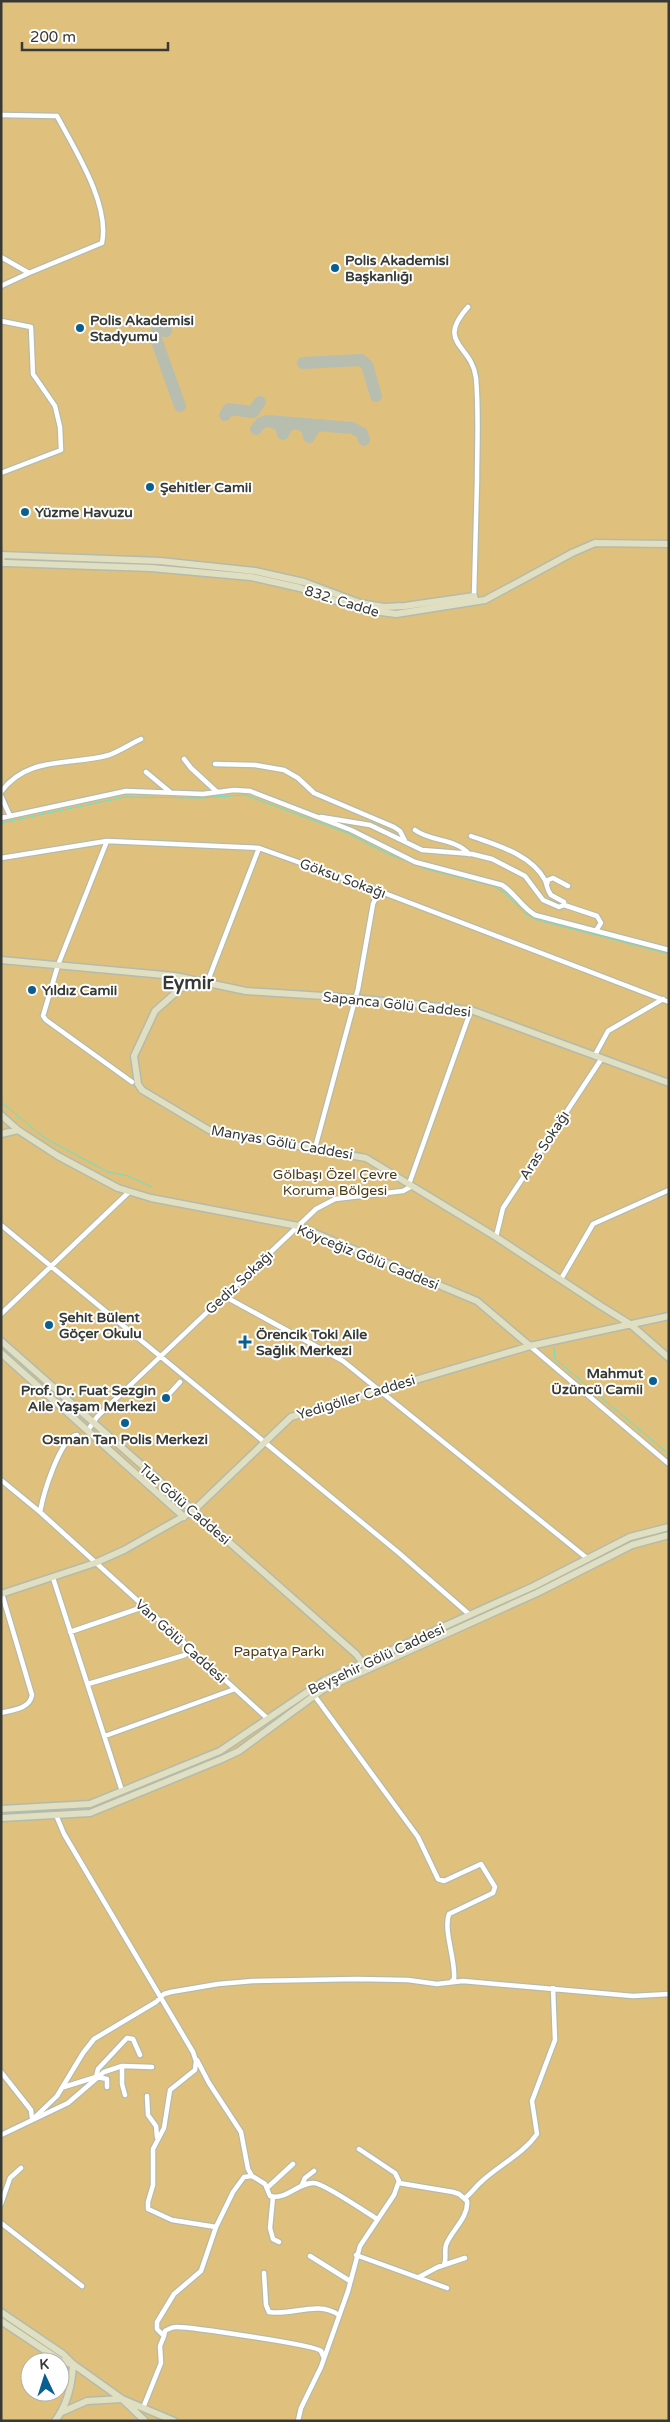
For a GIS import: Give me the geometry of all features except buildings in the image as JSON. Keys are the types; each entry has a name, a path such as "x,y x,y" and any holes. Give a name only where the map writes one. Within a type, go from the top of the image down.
{"street":[{"path":"1,115 57,116 84,168 100,209 104,228 102,243 1,286"},
{"path":"1,257 29,273"},
{"path":"468,307 457,319 454,330 455,337 476,375 478,446 474,598"},
{"path":"1,321 31,327 33,374 55,406 60,427 61,450 1,473"},
{"name":"832. Cadde","path":"2,555 160,561 255,571 304,582 360,603 384,607 479,602 492,597 567,556 595,544 669,544"},
{"path":"1,562 2,555"},
{"name":"832. Cadde","path":"1,562 151,568 251,577 292,586 347,605 385,614 474,598"},
{"path":"1,792 11,780 23,771 65,760 107,755 140,739"},
{"path":"184,759 217,792"},
{"path":"215,764 255,765 284,770 298,778 314,793 394,827 400,831 406,842"},
{"path":"146,772 170,793"},
{"path":"1,818 120,792 203,794 234,790 258,793 312,816 352,830 415,862 502,885 510,890 528,911 535,914 579,927 597,929 669,950"},
{"path":"1,796 10,816"},
{"path":"312,816 370,825 422,850 469,854 492,859 525,876 543,900 559,907 564,905 597,916 601,923 597,929"},
{"path":"415,830 425,837 451,843 469,854"},
{"path":"471,836 503,846 520,857 539,873 551,894 564,902 564,905"},
{"path":"107,841 58,965 44,1010 44,1018 132,1082"},
{"name":"Göksu Sokağı","path":"1,858 107,841 259,848 379,891 669,1002"},
{"path":"175,976 180,980 181,988 207,983 259,848"},
{"path":"546,885 548,880 553,878 568,886"},
{"path":"315,1148 354,998 358,989 374,904 379,891"},
{"name":"Sapanca Gölü Caddesi","path":"1,960 175,976 246,991 354,998 471,1010 669,1083"},
{"name":"Manyas Gölü Caddesi","path":"181,988 155,1011 136,1049 134,1059 139,1087 209,1130 364,1157 496,1238 630,1324 669,1358"},
{"path":"595,1055 608,1031 663,999"},
{"path":"410,1186 471,1010"},
{"name":"Aras Sokağı","path":"496,1238 503,1208 602,1058"},
{"name":"Köyceğiz Gölü Caddesi","path":"1,1115 18,1130 58,1156 129,1192 298,1226 476,1301 669,1464"},
{"path":"1,1134 18,1130"},
{"name":"Gediz Sokağı","path":"88,1430 92,1423 160,1356 316,1209 335,1199 410,1186"},
{"path":"561,1279 593,1224 669,1190"},
{"path":"1,1314 129,1192"},
{"path":"1,1225 446,1592 470,1615"},
{"path":"224,1296 340,1359 588,1559"},
{"name":"Yedigöller Caddesi","path":"2,1594 95,1563 124,1550 193,1512 291,1417 530,1346 669,1316"},
{"name":"Tuz Gölü Caddesi","path":"1,1341 356,1654 363,1662 366,1670"},
{"name":"Tuz Gölü Caddesi","path":"1,1353 184,1516"},
{"path":"170,1393 180,1382"},
{"path":"40,1512 60,1452 68,1438 77,1435"},
{"name":"Van Gölü Caddesi","path":"1,1480 40,1512 267,1719"},
{"name":"Beyşehir Gölü Caddesi","path":"1,1809 90,1804 227,1747 311,1688 363,1662 470,1615 630,1537 669,1527"},
{"path":"1,1818 79,1814 96,1810 230,1755 314,1695 537,1593 632,1545 669,1535"},
{"path":"53,1578 122,1791"},
{"path":"1,1713 25,1706 29,1703 32,1695 2,1594"},
{"path":"70,1632 143,1607"},
{"path":"88,1684 184,1655 192,1650"},
{"path":"105,1736 235,1689"},
{"path":"314,1695 418,1837 438,1879 444,1881 481,1864 495,1887 493,1893 449,1914 447,1923 455,1968 454,1979 451,1983"},
{"path":"268,1728 267,1719 277,1722"},
{"path":"78,1806 79,1814"},
{"path":"56,1807 56,1815 64,1834 161,1997 209,2083 241,2132 245,2161 252,2176 265,2184 268,2193 274,2197"},
{"path":"61,2090 83,2053 94,2039 171,1992 233,1982 357,1979 408,1980 437,1984 464,1981 633,1996 669,1994"},
{"path":"465,2198 485,2179 512,2160 537,2134 532,2101 555,2040 552,1988"},
{"path":"1,2135 68,2103 96,2077 98,2069 127,2038 133,2039 140,2055"},
{"path":"157,2137 162,2134 164,2128 170,2090 196,2070 193,2052"},
{"path":"32,2120 67,2085 96,2077 122,2066 152,2067"},
{"path":"122,2066 122,2084 125,2095"},
{"path":"1,2072 31,2110 32,2120"},
{"path":"96,2077 107,2079 107,2087"},
{"path":"147,2096 148,2115 156,2126 157,2137 153,2149 154,2185 148,2202 148,2209 172,2220 216,2227"},
{"path":"297,2419 324,2358 350,2281 356,2255 365,2236 394,2195 399,2183 395,2173 359,2149"},
{"path":"267,2188 293,2164"},
{"path":"1,2204 10,2178 21,2168"},
{"path":"302,2185 304,2178 314,2171"},
{"path":"164,2336 157,2328 157,2322 174,2294 201,2272 216,2227 236,2186 244,2177 252,2176"},
{"path":"274,2197 302,2185 319,2183 377,2219"},
{"path":"399,2183 453,2192 465,2198"},
{"path":"274,2197 270,2228 273,2238 279,2242"},
{"path":"444,2265 448,2242 467,2209 465,2198"},
{"path":"1,2223 82,2286"},
{"path":"356,2255 447,2288"},
{"path":"310,2256 350,2281"},
{"path":"418,2277 423,2277 444,2265 465,2258"},
{"path":"264,2273 266,2305 269,2312 319,2308 331,2309 339,2315"},
{"path":"1,2312 63,2354 73,2364 122,2399 145,2421"},
{"path":"1,2321 61,2362 73,2364"},
{"path":"143,2408 161,2363 160,2346 165,2332 174,2327 313,2346 321,2351 324,2358"},
{"path":"55,2421 62,2412 70,2392 73,2364"},
{"path":"62,2412 87,2401 122,2399 174,2421"}],"green space":[{"name":"Gölbaşı Özel Çevre Koruma Bölgesi","path":"1,1 669,1 669,2421 1,2421"}],"waterway":[{"path":"1,823 125,797 201,798 245,795 347,833 386,853 426,869 493,886 505,893 524,913 537,920 669,954"},
{"path":"1,1102 42,1136 56,1144 108,1172 128,1176 152,1187"},
{"path":"554,1348 555,1359 669,1454"}],"taxiway":[{"path":"166,331 158,330 155,336 180,406"},
{"path":"303,363 361,360 367,365 376,396"},
{"path":"225,415 229,409 253,412 260,402"},
{"path":"256,429 261,423 268,421 352,428 362,433 364,440"},
{"path":"272,422 280,425 283,434 287,426 294,423"},
{"path":"299,424 307,428 309,437 314,428 321,425"}],"place":[{"name":"Polis Akademisi Başkanlığı","path":"335,268"},
{"name":"Polis Akademisi Stadyumu","path":"80,328"},
{"name":"Şehitler Camii","path":"150,487"},
{"name":"Yüzme Havuzu","path":"25,512"},
{"name":"Yıldız Camii","path":"32,990"},
{"name":"Şehit Bülent Göçer Okulu","path":"49,1325"},
{"name":"Örencik Toki Aile Sağlık Merkezi","path":"245,1342"},
{"name":"Mahmut Üzüncü Camii","path":"653,1381"},
{"name":"Prof. Dr. Fuat Sezgin Aile Yaşam Merkezi","path":"166,1398"},
{"name":"Osman Tan Polis Merkezi","path":"125,1423"}],"district":[{"name":"Eymir","path":"188,982"}],"park label":[{"name":"Papatya Parkı","path":"279,1651"}]}
